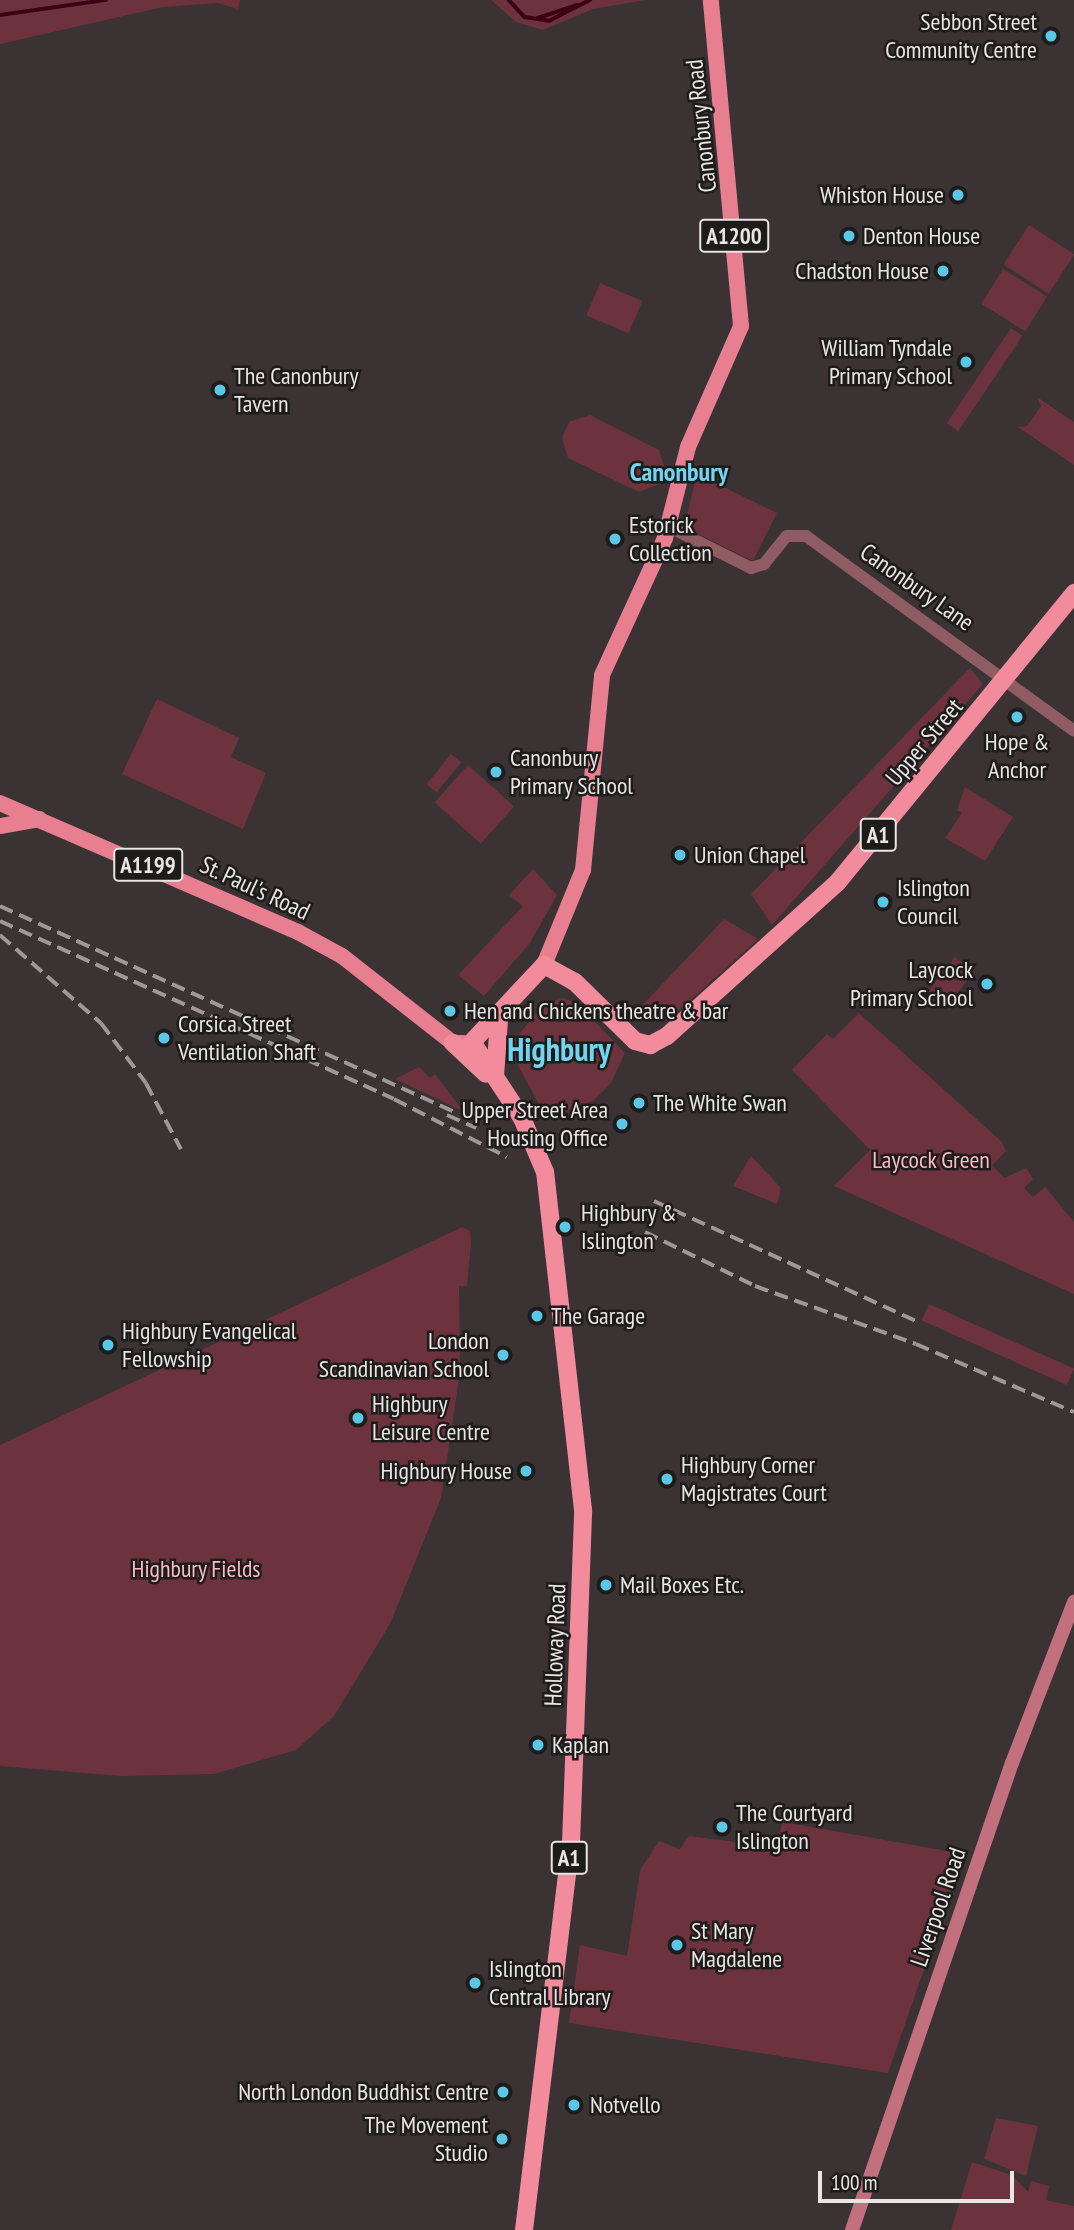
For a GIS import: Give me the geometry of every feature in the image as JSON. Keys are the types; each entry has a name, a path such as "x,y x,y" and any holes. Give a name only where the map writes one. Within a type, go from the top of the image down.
{"highway":[{"name":"Upper Street","path":"544,965 570,978 642,1044 667,1036 820,901 1004,684 1074,593"},
{"path":"486,1060 499,1020 544,965"},
{"name":"A1199","path":"453,1043 486,1060"},
{"name":"Holloway Road","path":"486,1060 535,1146 548,1188 572,1388 582,1586 571,1843 524,2230"}],"main road":[{"name":"Canonbury Road","path":"544,965 582,873 601,676 669,527 688,447 741,320 711,0"},
{"name":"St. Paul's Road","path":"1,804 312,939 453,1043"},
{"path":"0,826 39,819"},
{"path":"453,1043 486,1060"},
{"name":"Liverpool Road","path":"852,2230 1012,1763 1074,1602"}],"street":[{"name":"Canonbury Lane","path":"669,527 751,568 798,534 974,654 1004,684 1074,731"}],"green space":[{"path":"0,0 240,0 238,9 217,3 163,7 0,44"},
{"path":"491,0 645,0 593,9 543,30 516,22"},
{"path":"1029,225 1074,254 1049,294 1003,264"},
{"path":"1003,269 1047,297 1025,331 981,304"},
{"path":"600,283 642,301 629,333 586,315"},
{"path":"1011,328 1023,336 958,431 947,423"},
{"path":"1037,397 1074,422 1074,465 1018,427 1027,426 1041,406"},
{"path":"590,415 659,450 665,469 657,485 639,492 568,458 562,438 569,422"},
{"path":"697,474 777,513 753,561 684,527"},
{"path":"970,668 983,684 772,925 751,894"},
{"path":"157,699 239,738 231,757 266,773 243,829 122,774"},
{"path":"451,754 461,762 437,792 426,784"},
{"path":"468,765 514,806 481,844 435,802"},
{"path":"965,787 1013,817 985,861 945,838 962,813 957,810"},
{"path":"533,869 557,895 530,943 484,996 458,975 523,906 509,895"},
{"path":"724,919 758,939 676,1013 663,1019 636,1012"},
{"path":"955,957 974,972 947,1006 929,991"},
{"path":"563,998 577,1003 625,1053 611,1083 593,1101 547,1119 513,1056 512,1043 543,1005"},
{"name":"Laycock Green","path":"859,1013 1002,1142 1006,1151 992,1165 1004,1178 1026,1168 1033,1179 1024,1188 1033,1197 1045,1187 1074,1222 1074,1294 834,1186 870,1150 792,1070 827,1034 833,1039"},
{"path":"419,1067 430,1078 435,1074 463,1111 395,1079"},
{"path":"751,1156 781,1188 777,1204 733,1186"},
{"name":"Highbury Fields","path":"462,1227 470,1231 471,1243 467,1286 459,1286 460,1372 441,1498 390,1624 334,1716 296,1750 214,1774 121,1776 0,1766 0,1445"},
{"path":"929,1304 1074,1369 1067,1385 922,1320"},
{"path":"783,1822 964,1854 888,2073 569,2023 580,1945 627,1956 640,1870 659,1841 680,1849 689,1836 775,1847"},
{"path":"996,2118 1038,2126 1026,2176 984,2159"},
{"path":"972,2162 1012,2175 1028,2192 1031,2181 1049,2186 1046,2200 1074,2206 1074,2230 951,2230"}],"waterway":[{"path":"0,15 106,0"},
{"path":"509,0 525,17 549,21 590,0"},
{"path":"538,18 577,5"}],"railway":[{"path":"0,906 459,1114"},
{"path":"0,921 394,1099 507,1157"},
{"path":"0,935 101,1023 146,1083 181,1149"},
{"path":"447,1115 476,1128"},
{"path":"654,1201 920,1323"},
{"path":"645,1232 755,1286 916,1344 1074,1412"}],"place":[{"name":"Sebbon Street Community Centre","path":"1051,36"},
{"name":"Whiston House","path":"958,195"},
{"name":"Denton House","path":"849,236"},
{"name":"Chadston House","path":"943,271"},
{"name":"William Tyndale Primary School","path":"966,362"},
{"name":"The Canonbury Tavern","path":"220,390"},
{"name":"Estorick Collection","path":"615,539"},
{"name":"Hope & Anchor","path":"1017,717"},
{"name":"Canonbury Primary School","path":"496,772"},
{"name":"Union Chapel","path":"680,855"},
{"name":"Islington Council","path":"883,902"},
{"name":"Laycock Primary School","path":"987,984"},
{"name":"Hen and Chickens theatre & bar","path":"450,1011"},
{"name":"Corsica Street Ventilation Shaft","path":"164,1038"},
{"name":"The White Swan","path":"639,1103"},
{"name":"Upper Street Area Housing Office","path":"622,1124"},
{"name":"Highbury & Islington","path":"565,1227"},
{"name":"The Garage","path":"537,1316"},
{"name":"Highbury Evangelical Fellowship","path":"108,1345"},
{"name":"London Scandinavian School","path":"503,1355"},
{"name":"Highbury Leisure Centre","path":"358,1418"},
{"name":"Highbury House","path":"526,1471"},
{"name":"Highbury Corner Magistrates Court","path":"667,1479"},
{"name":"Mail Boxes Etc.","path":"606,1585"},
{"name":"Kaplan","path":"538,1745"},
{"name":"The Courtyard Islington","path":"722,1827"},
{"name":"St Mary Magdalene","path":"677,1945"},
{"name":"Islington Central Library","path":"475,1983"},
{"name":"North London Buddhist Centre","path":"503,2092"},
{"name":"Notvello","path":"574,2105"},
{"name":"The Movement Studio","path":"502,2139"}],"district":[{"name":"Canonbury","path":"679,472"},
{"name":"Highbury","path":"559,1049"}]}
